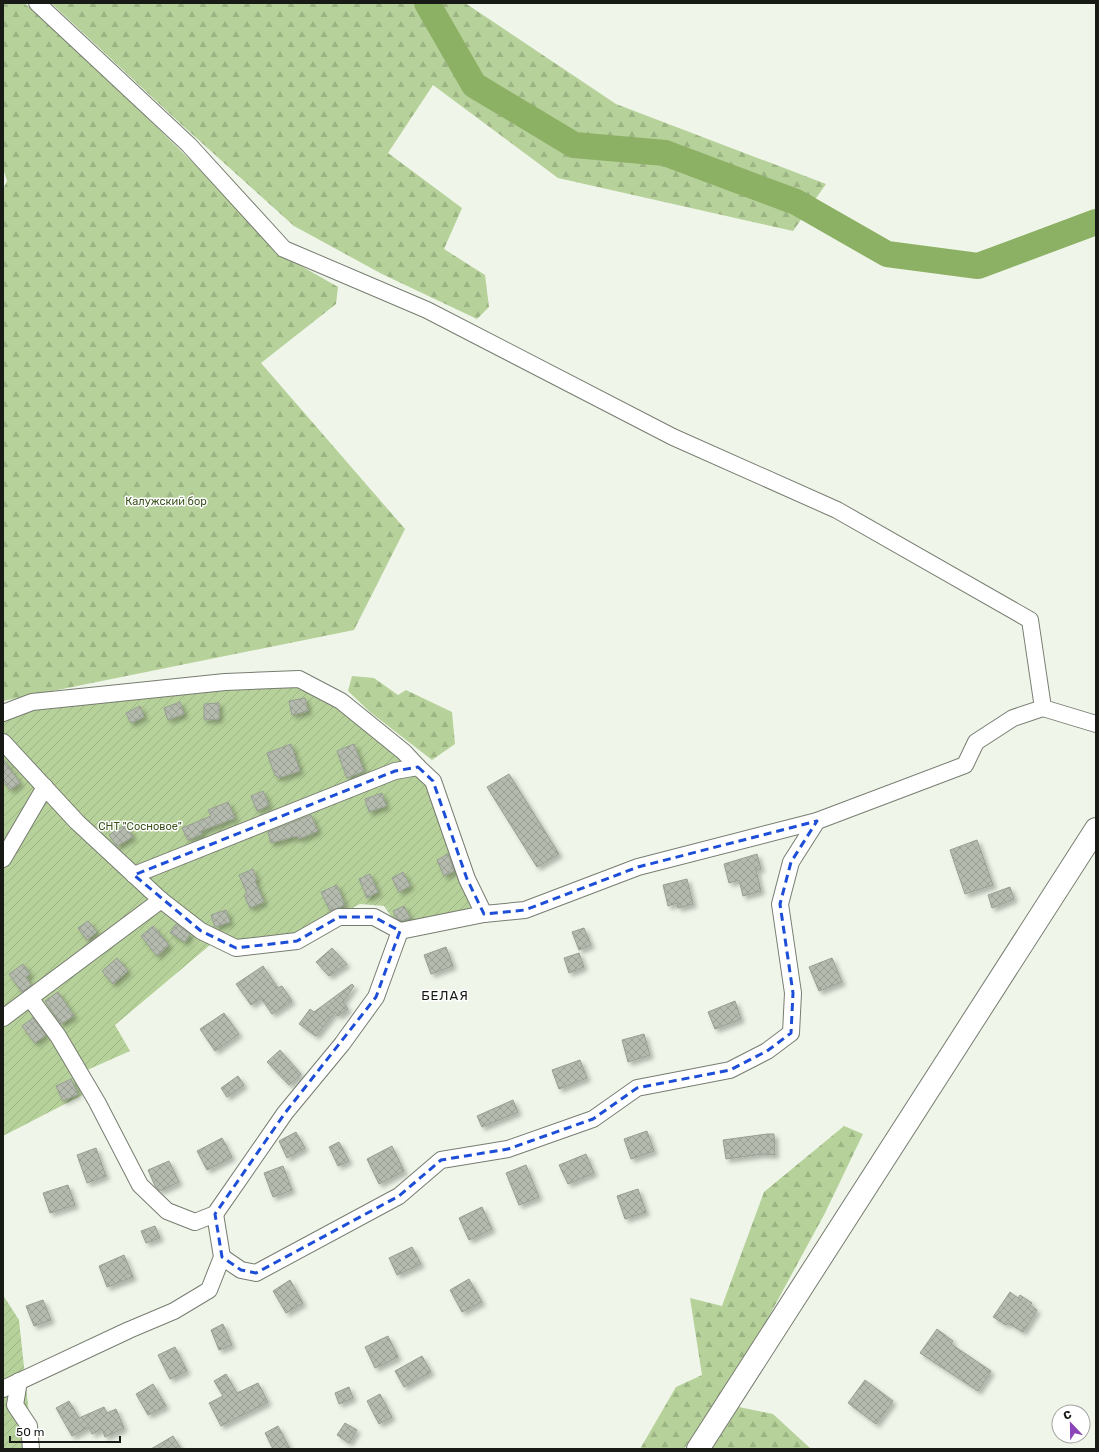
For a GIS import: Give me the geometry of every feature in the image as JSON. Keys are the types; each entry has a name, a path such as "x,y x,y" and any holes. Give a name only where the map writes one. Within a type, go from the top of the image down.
{"main road":[{"path":"698,1449 1096,829"}],"street":[{"path":"37,3 189,146 284,249 427,310 673,437 837,510 1030,620 1044,708"},
{"path":"3,713 32,702 225,682 299,679 341,701 404,752 433,781 467,879 484,914"},
{"path":"3,742 77,822 161,900 201,931 236,948 297,941 339,917 374,917 400,932 484,914 525,910 638,868 817,820 965,765 976,742 1013,718 1044,708 1096,724"},
{"path":"134,875 394,772 418,767"},
{"path":"3,860 45,787"},
{"path":"222,1257 241,1270 256,1273 399,1196 441,1160 508,1148 593,1119 637,1088 730,1070 766,1052 791,1033 793,993 780,904 791,862 817,820"},
{"path":"3,1018 161,900"},
{"path":"30,998 58,1036 97,1102 140,1185 167,1211 195,1222 214,1214 285,1113 342,1044 376,997 400,932"},
{"path":"3,1389 129,1330 174,1312 208,1290 222,1257 214,1214"},
{"path":"20,1381 15,1405 29,1426 31,1449"}],"highlighted area":[{"path":"418,767 433,781 467,879 484,914 525,910 638,867 817,821 791,862 780,904 793,993 791,1033 767,1051 730,1070 637,1088 593,1119 508,1149 441,1160 399,1196 256,1273 241,1270 222,1257 215,1214 285,1113 376,997 400,931 374,917 339,917 297,941 236,948 201,931 134,875 395,771"}],"green space":[{"name":"Калужский бор","path":"3,3 24,3 64,36 233,202 275,251 338,287 336,304 261,363 405,529 354,630 3,701 3,189 7,181 3,169"},
{"path":"51,3 465,3 616,104 826,184 793,231 558,178 433,85 388,153 462,208 444,249 485,275 489,307 477,319 382,274 294,226 182,125"},
{"path":"352,676 374,678 398,695 406,690 452,712 455,744 432,760 370,712 348,691"},
{"name":"СНТ \"Сосновое\"","path":"314,680 421,760 475,908 397,925 384,906 360,904 297,937 216,940 115,1025 130,1051 85,1071 94,1089 3,1136 3,705"},
{"path":"844,1126 863,1134 825,1213 756,1340 684,1449 640,1449 676,1387 702,1375 690,1298 722,1306 764,1192"},
{"path":"3,1295 19,1320 29,1414 23,1449 3,1449"},
{"path":"739,1407 773,1414 811,1449 712,1449"}],"building":[{"path":"305,698 308,711 292,715 289,701"},
{"path":"180,702 184,714 168,720 164,708"},
{"path":"219,703 219,719 204,720 204,704"},
{"path":"140,706 144,717 131,723 126,713"},
{"path":"291,744 300,771 279,778 275,775 267,753"},
{"path":"354,744 364,771 347,778 337,751"},
{"path":"3,759 20,783 10,790 3,780"},
{"path":"509,774 559,854 537,867 487,787"},
{"path":"263,791 269,805 257,811 251,796"},
{"path":"382,793 386,806 369,812 365,799"},
{"path":"228,802 235,818 201,831 202,834 188,840 182,828 211,816 208,810"},
{"path":"311,815 318,831 299,839 297,836 271,843 268,832"},
{"path":"125,825 133,837 117,846 109,835"},
{"path":"977,840 993,885 965,894 950,850"},
{"path":"448,854 454,871 444,876 437,860"},
{"path":"757,854 761,869 756,870 761,891 743,896 739,880 729,883 724,864"},
{"path":"253,869 257,880 255,881 264,902 250,908 244,895 247,893 239,875"},
{"path":"403,872 410,886 399,892 392,878"},
{"path":"370,874 378,892 367,898 359,879"},
{"path":"687,879 693,904 678,908 677,903 668,906 663,885"},
{"path":"337,885 345,905 330,911 321,892"},
{"path":"1010,887 1014,899 992,908 988,895"},
{"path":"404,906 410,918 401,921 397,919 393,911"},
{"path":"226,910 230,922 215,927 211,915"},
{"path":"88,921 97,932 87,940 78,928"},
{"path":"176,924 190,934 185,942 170,933"},
{"path":"153,926 169,945 157,956 141,936"},
{"path":"584,928 591,945 579,950 572,932"},
{"path":"446,947 453,966 431,974 424,955"},
{"path":"332,948 347,964 329,976 316,962"},
{"path":"579,953 584,967 569,973 564,958"},
{"path":"117,958 128,971 113,984 102,971"},
{"path":"832,958 842,982 819,991 809,967"},
{"path":"23,964 30,974 26,977 31,985 22,992 9,974"},
{"path":"263,966 278,988 282,986 292,1001 272,1014 261,998 251,1005 236,984"},
{"path":"352,984 354,986 343,1002 348,1009 338,1016 335,1012 316,1036 299,1024 310,1009 314,1012"},
{"path":"58,992 74,1016 61,1024 45,1001"},
{"path":"735,1001 741,1019 715,1029 708,1012"},
{"path":"224,1013 239,1034 215,1051 200,1029"},
{"path":"33,1018 46,1035 35,1043 22,1026"},
{"path":"644,1034 650,1055 628,1062 622,1040"},
{"path":"280,1050 301,1074 289,1085 267,1062"},
{"path":"580,1060 587,1078 559,1089 552,1070"},
{"path":"238,1076 244,1085 227,1097 221,1088"},
{"path":"71,1079 78,1094 63,1101 56,1086"},
{"path":"513,1100 518,1112 482,1127 477,1116"},
{"path":"647,1131 654,1151 631,1159 624,1139"},
{"path":"296,1132 305,1148 287,1158 279,1141"},
{"path":"774,1134 775,1155 763,1154 726,1159 723,1140"},
{"path":"222,1138 232,1157 207,1170 197,1151"},
{"path":"339,1142 349,1161 338,1166 329,1147"},
{"path":"392,1146 404,1171 379,1184 367,1159"},
{"path":"96,1148 106,1176 87,1183 77,1155"},
{"path":"586,1154 594,1173 568,1184 559,1165"},
{"path":"169,1161 179,1182 160,1191 155,1186 148,1170"},
{"path":"526,1165 539,1197 519,1205 506,1173"},
{"path":"283,1166 292,1190 273,1197 264,1173"},
{"path":"68,1185 75,1205 50,1213 43,1193"},
{"path":"638,1189 646,1212 625,1219 617,1196"},
{"path":"482,1207 492,1229 469,1240 459,1218"},
{"path":"155,1226 160,1238 146,1243 141,1231"},
{"path":"412,1247 421,1264 397,1275 389,1258"},
{"path":"124,1255 133,1277 107,1287 99,1266"},
{"path":"469,1279 482,1302 462,1312 450,1290"},
{"path":"290,1280 303,1303 286,1313 273,1291"},
{"path":"1010,1292 1018,1298 1020,1295 1032,1303 1030,1305 1037,1310 1023,1332 1008,1323 1006,1325 993,1317"},
{"path":"43,1300 51,1320 34,1326 26,1306"},
{"path":"223,1324 232,1345 219,1350 211,1330"},
{"path":"937,1329 953,1341 951,1344 991,1371 978,1391 920,1353"},
{"path":"388,1336 398,1357 375,1368 365,1347"},
{"path":"175,1347 187,1371 170,1379 158,1355"},
{"path":"422,1356 431,1372 404,1387 395,1371"},
{"path":"226,1374 237,1393 258,1383 268,1402 221,1426 209,1403 223,1396 214,1381"},
{"path":"865,1380 893,1401 876,1424 848,1403"},
{"path":"153,1384 166,1406 148,1415 136,1394"},
{"path":"349,1387 353,1398 339,1404 335,1393"},
{"path":"380,1394 392,1417 379,1424 367,1401"},
{"path":"69,1401 79,1418 104,1407 107,1413 116,1409 124,1428 105,1437 102,1429 92,1434 89,1427 72,1436 56,1408"},
{"path":"345,1423 357,1430 349,1443 337,1435"},
{"path":"278,1426 290,1449 273,1449 265,1433"},
{"path":"173,1436 181,1449 151,1449"}],"waterway":[{"path":"427,3 474,85 574,145 665,153 796,202 887,254 978,266 1096,222"}],"district":[{"name":"БЕЛАЯ","path":"445,995"}]}
